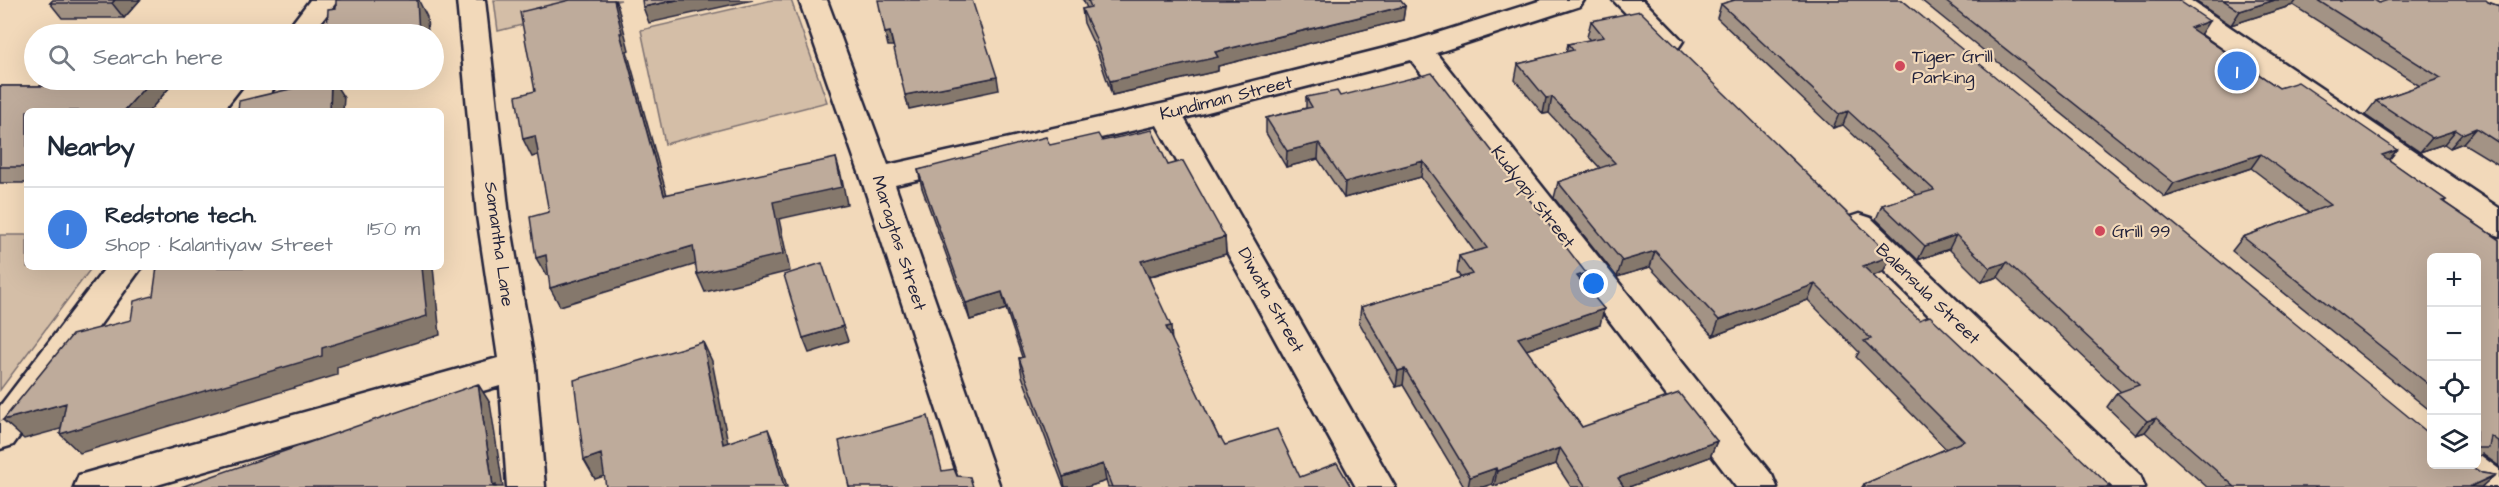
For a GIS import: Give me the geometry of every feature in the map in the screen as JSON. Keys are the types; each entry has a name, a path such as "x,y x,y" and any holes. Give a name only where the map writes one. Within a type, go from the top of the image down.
{"street":[{"path":"306,24 324,0"},
{"name":"Samantha Lane","path":"471,0 493,216 517,367 526,487"},
{"name":"Maragtas Street","path":"813,0 877,178 981,487"},
{"name":"Kundiman Street","path":"877,178 1166,113 1418,49 1570,0"},
{"path":"1627,0 1686,58"},
{"path":"2172,0 2499,225"},
{"name":"Kudyapi Street","path":"1418,49 1758,487"},
{"path":"243,108 257,90"},
{"name":"Diwata Street","path":"1166,113 1376,487"},
{"name":"Balensula Street","path":"1838,206 2126,487"},
{"path":"0,434 122,270"},
{"path":"93,487 517,367"},
{"path":"2470,469 2493,487"}],"shaded area":[{"path":"494,0 621,0 498,31"},
{"path":"772,0 791,0 827,102 665,144 641,30"},
{"path":"0,235 24,235 24,270 90,270 0,390"}],"building":[{"path":"53,0 115,0 112,3 50,3"},
{"path":"336,0 417,0 418,24 327,24 328,9 336,8"},
{"path":"570,0 614,0 622,33 620,33 664,195 836,158 842,187 773,202 783,254 697,274 693,246 550,288 546,255 536,258 530,217 549,212 535,136 523,139 516,96 535,91 520,12"},
{"path":"642,0 677,0 643,7"},
{"path":"878,0 972,0 997,77 905,95 890,32 885,33"},
{"path":"1088,0 1400,0 1405,6 1215,52 1218,57 1110,81 1095,37 1082,9 1091,7"},
{"path":"1735,0 1902,0 2427,432 2427,469 2476,469 2482,473 2495,475 2469,487 2235,487 2156,418 2147,421 2117,393 2139,385 2007,262 1990,268 1956,235 1925,246 1882,205 1934,190 1848,111 1839,114 1721,4"},
{"path":"1944,0 2178,0 2209,21 2190,28 2279,88 2298,82 2397,150 2382,155 2446,200 2442,201 2499,240 2499,442 2491,436 2489,448 2481,448 2481,253 2427,253 2427,383 2243,237 2330,205 2261,154 2174,183"},
{"path":"2223,0 2275,0 2240,11"},
{"path":"2317,0 2374,0 2379,3 2388,0 2486,0 2499,6 2499,143 2476,128 2462,134 2456,130 2432,138 2376,101 2441,78"},
{"path":"1640,11 1891,256 1863,266 1919,320 1930,316 2111,487 1866,487 1864,484 1964,441 1864,341 1871,339 1815,284 1719,320 1655,251 1622,261 1558,182 1615,163 1552,97 1546,98 1518,64 1573,50 1568,44 1604,37 1591,21"},
{"path":"1432,73 1586,273 1577,276 1604,309 1518,338 1582,427 1679,393 1717,441 1618,478 1624,487 1586,487 1560,448 1497,471 1496,468 1470,477 1405,369 1398,371 1361,307 1472,274 1459,256 1487,248 1423,161 1345,182 1319,143 1287,151 1266,118 1312,107 1306,97 1337,91 1340,96"},
{"path":"0,86 24,86 24,90 142,90 127,108 24,108 24,167 0,167"},
{"path":"286,90 331,90 330,108 238,108 239,101"},
{"path":"1152,130 1168,165 1183,161 1225,237 1141,261 1171,326 1166,327 1219,438 1225,445 1277,429 1300,477 1337,463 1351,487 1112,487 1103,464 1063,477 1019,358 1024,357 1002,292 966,303 918,170 1046,137 1050,145 1098,134 1102,141"},
{"path":"822,263 843,326 803,338 784,275"},
{"path":"157,270 422,270 427,316 322,348 322,356 60,434 66,403 3,420 72,335 131,320 134,301 153,296"},
{"path":"703,342 723,444 768,429 784,487 606,487 601,454 584,460 574,380"},
{"path":"478,384 493,486 496,485 496,487 181,487"},
{"path":"928,416 942,471 954,469 957,476 970,477 973,487 849,487 839,441"}],"place":[{"name":"Tiger Grill Parking","path":"1900,66"},
{"name":"Redstone tech.","path":"2237,71"},
{"name":"Grill 99","path":"2100,231"}]}
